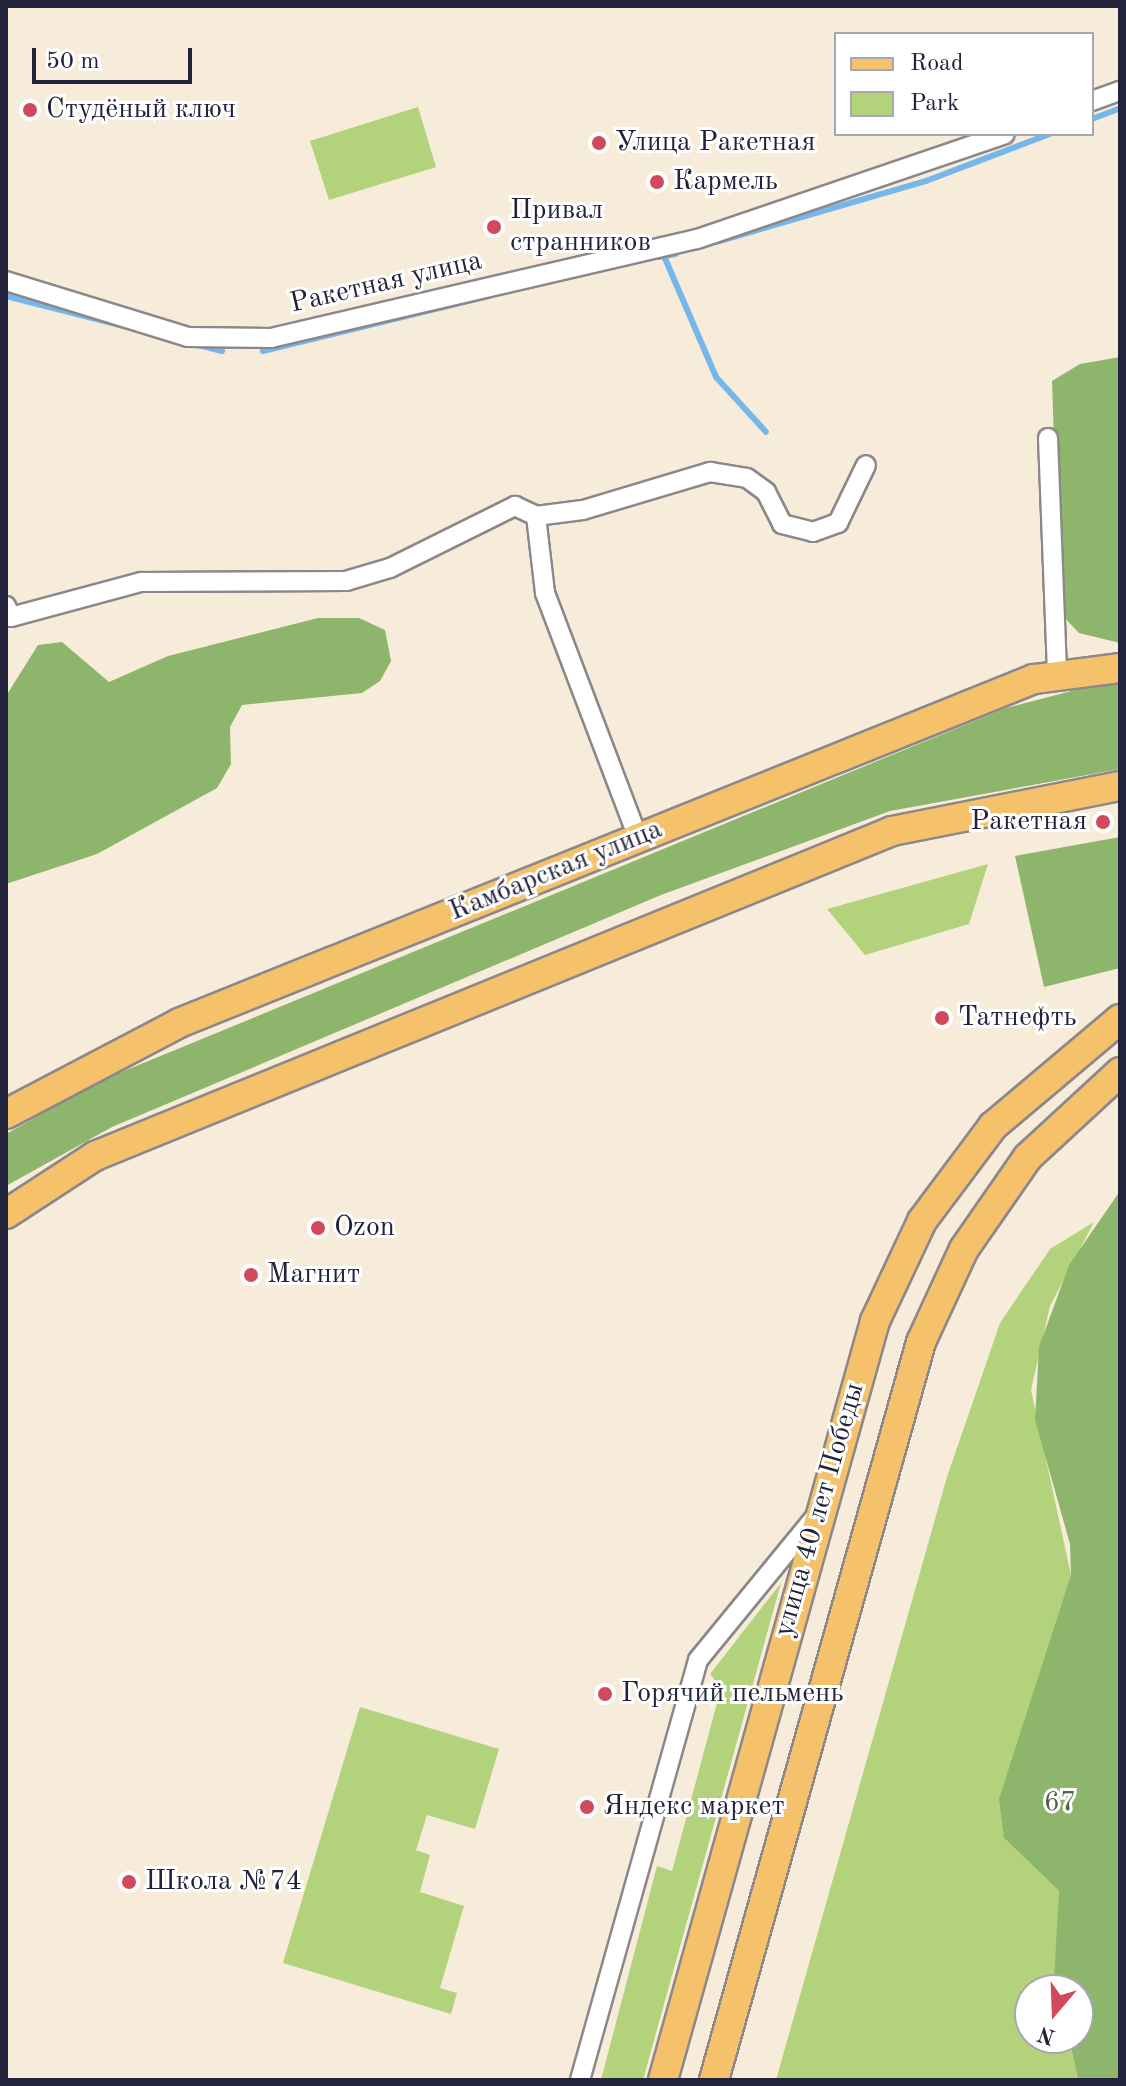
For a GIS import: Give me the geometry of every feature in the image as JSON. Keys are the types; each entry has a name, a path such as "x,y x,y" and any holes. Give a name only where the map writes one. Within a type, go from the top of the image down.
{"main road":[{"name":"Камбарская улица","path":"6,1114 179,1023 638,838 1057,674 1120,668"},
{"path":"6,1214 95,1156 892,831 1120,786"},
{"name":"улица 40 лет Победы","path":"663,2080 815,1516 875,1321 922,1221 993,1126 1120,1019"},
{"name":"улица 40 лет Победы","path":"714,2080 921,1342 964,1249 1028,1157 1120,1072"}],"street":[{"path":"1094,100 1120,91"},
{"name":"Ракетная улица","path":"6,281 188,337 271,338 697,239 999,136"},
{"path":"1048,438 1057,674"},
{"path":"6,606 11,617 141,582 346,581 515,506 536,516 728,472 766,492 782,524 813,532 838,523 866,465"},
{"path":"536,516 545,593 638,838"},
{"path":"580,2080 698,1660 815,1516"}],"green space":[{"path":"418,107 436,167 329,200 310,141"},
{"path":"1120,357 1120,643 1079,633 1060,613 1052,381 1080,364"},
{"path":"318,618 359,618 385,630 391,661 380,681 362,693 242,705 230,727 231,764 217,788 97,854 6,884 6,696 38,645 62,642 109,682 168,656"},
{"path":"1102,683 1120,684 1120,769 890,811 661,895 112,1127 6,1186 6,1134 102,1080 1006,708"},
{"path":"1120,837 1120,968 1044,987 1015,856"},
{"path":"988,864 969,924 865,955 827,909"},
{"name":"67","path":"1120,1191 1120,2080 1078,2080 1072,2054 1094,2054 1094,1974 1054,1974 1059,1891 1004,1838 999,1799 1071,1575 1070,1544 1035,1420 1039,1347 1069,1265"},
{"path":"1094,1222 1050,1306 1031,1390 1071,1575 1004,1838 1059,1891 1056,1974 1014,1974 1014,2054 1072,2054 1078,2080 776,2080 947,1477 1000,1323 1050,1249"},
{"path":"781,1583 643,2080 601,2080 657,1866 672,1871 721,1688 710,1674"},
{"path":"360,1707 499,1749 475,1829 427,1815 416,1850 430,1855 420,1892 464,1906 440,1988 457,1993 451,2014 283,1963"}],"waterway":[{"path":"1094,118 1120,108"},
{"path":"716,242 926,181 1045,136"},
{"path":"659,257 676,254"},
{"path":"664,256 716,377 766,432"},
{"path":"6,296 222,351"},
{"path":"263,351 489,296"}],"place":[{"name":"Студёный ключ","path":"30,110"},
{"name":"Улица Ракетная","path":"599,143"},
{"name":"Кармель","path":"657,182"},
{"name":"Привал странников","path":"494,227"},
{"name":"Ракетная","path":"1103,822"},
{"name":"Татнефть","path":"942,1018"},
{"name":"Ozon","path":"318,1228"},
{"name":"Магнит","path":"251,1275"},
{"name":"Горячий пельмень","path":"605,1694"},
{"name":"Яндекс маркет","path":"587,1807"},
{"name":"Школа №74","path":"129,1882"}]}
